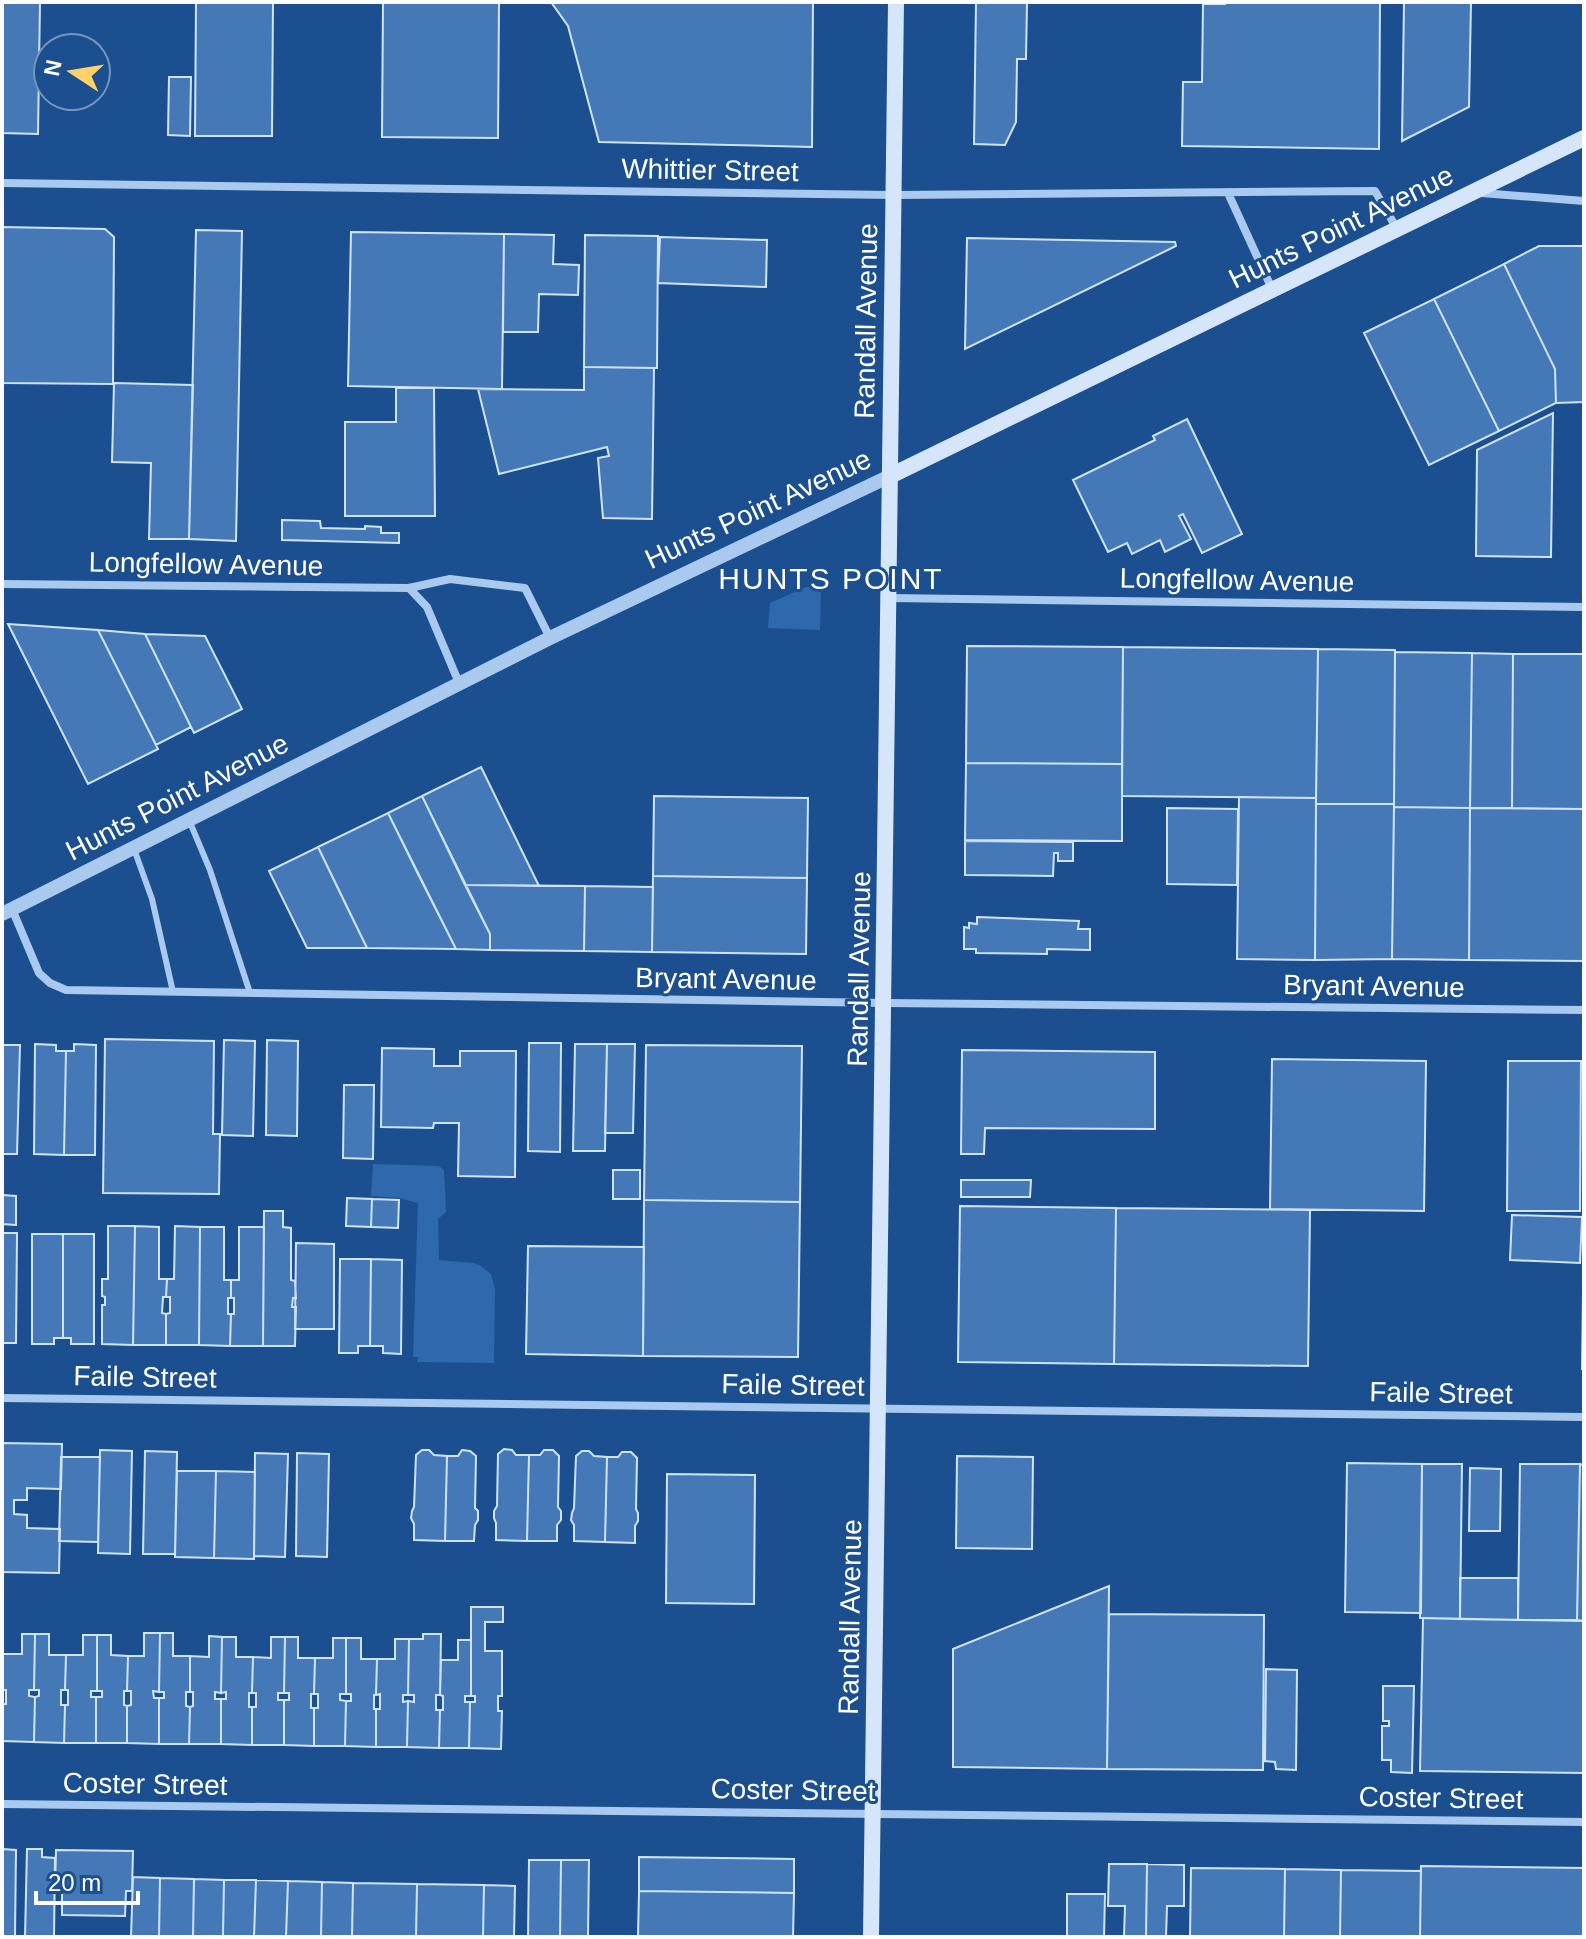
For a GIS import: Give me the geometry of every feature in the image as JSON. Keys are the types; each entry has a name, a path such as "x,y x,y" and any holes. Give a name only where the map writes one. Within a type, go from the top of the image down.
{"main road":[{"name":"Randall Avenue","path":"871,1937 896,2"},
{"name":"Hunts Point Avenue","path":"890,476 1584,138"}],"street":[{"name":"Whittier Street","path":"2,183 893,195 1375,191 1397,229"},
{"path":"1472,192 1584,201"},
{"path":"1228,193 1272,289"},
{"name":"Hunts Point Avenue","path":"7,912 550,638 890,476"},
{"name":"Longfellow Avenue","path":"2,584 409,588 450,579 525,588 550,638"},
{"path":"409,588 427,607 459,683"},
{"name":"Longfellow Avenue","path":"889,598 1584,607"},
{"name":"Bryant Avenue","path":"7,912 39,973 50,983 66,990 1584,1010"},
{"name":"Faile Street","path":"2,1398 1584,1417"},
{"name":"Coster Street","path":"2,1804 1584,1822"}],"lane":[{"path":"189,820 210,870 250,993"},
{"path":"133,848 152,899 173,992"}],"shaded area":[{"path":"814,585 821,589 820,630 768,628 770,603"},
{"path":"373,1164 439,1166 444,1170 446,1212 438,1219 439,1260 474,1263 491,1274 495,1289 494,1363 417,1362 418,1357 413,1357 418,1203 371,1196"}],"building":[{"path":"2,2 40,2 40,32 32,32 32,112 38,112 38,134 2,133"},
{"path":"196,2 273,2 272,136 195,136"},
{"path":"383,2 499,2 498,138 382,137"},
{"path":"551,2 813,2 812,147 599,142 568,26"},
{"path":"976,2 1027,2 1026,59 1017,59 1016,122 1005,145 974,144"},
{"path":"1380,2 1379,149 1182,146 1183,82 1202,82 1203,4"},
{"path":"1404,2 1471,2 1469,107 1402,141"},
{"path":"169,77 191,77 190,136 168,135"},
{"path":"2,227 105,229 114,237 113,384 2,383"},
{"path":"196,230 242,231 236,541 189,539"},
{"path":"351,232 504,234 502,389 348,386"},
{"path":"504,234 554,235 553,264 579,265 578,295 539,294 538,332 503,332"},
{"path":"585,235 658,236 657,368 584,367"},
{"path":"660,237 767,240 766,287 658,283"},
{"path":"967,238 1175,242 1176,246 965,349"},
{"path":"1539,246 1584,246 1584,402 1556,403 1555,369 1504,264"},
{"path":"1504,264 1555,369 1556,403 1499,431 1434,299"},
{"path":"1434,299 1499,431 1429,465 1364,333"},
{"path":"584,367 654,368 652,519 603,518 598,458 609,456 607,447 499,474 478,389 584,390"},
{"path":"114,383 193,385 189,539 149,539 151,463 112,462"},
{"path":"396,388 434,388 435,516 345,516 345,422 396,422"},
{"path":"1553,413 1551,557 1476,556 1477,450"},
{"path":"1187,419 1242,534 1202,553 1183,514 1179,516 1191,539 1165,552 1160,540 1132,554 1127,543 1108,552 1073,480 1155,440 1153,436"},
{"path":"282,520 320,521 321,528 381,527 381,533 399,533 399,543 282,540"},
{"path":"8,624 98,630 158,749 88,784"},
{"path":"98,630 145,634 191,727 156,745"},
{"path":"145,634 205,636 242,709 194,733"},
{"path":"967,646 1123,647 1122,764 966,763"},
{"path":"1123,647 1318,649 1316,798 1122,796"},
{"path":"1318,649 1395,650 1394,804 1316,804"},
{"path":"1395,652 1472,653 1470,808 1394,807"},
{"path":"1472,653 1513,654 1512,808 1470,808"},
{"path":"1513,654 1584,654 1584,809 1512,808"},
{"path":"966,763 1122,764 1122,841 965,840"},
{"path":"481,767 539,886 465,885 422,796"},
{"path":"422,796 490,934 490,950 456,949 388,813"},
{"path":"654,796 808,798 807,878 653,876"},
{"path":"1239,797 1316,798 1315,960 1237,959"},
{"path":"1316,804 1394,804 1392,959 1315,960"},
{"path":"1394,807 1470,808 1469,960 1392,959"},
{"path":"1167,808 1238,809 1237,885 1167,884"},
{"path":"1470,808 1584,809 1584,961 1469,960"},
{"path":"388,813 456,949 367,948 318,847"},
{"path":"965,841 1073,842 1073,861 1058,861 1058,853 1054,853 1053,876 965,875"},
{"path":"318,847 367,948 307,948 269,871"},
{"path":"653,876 807,878 806,954 652,952"},
{"path":"465,885 585,886 584,951 490,950 490,934"},
{"path":"585,886 653,887 652,952 584,951"},
{"path":"977,917 1079,921 1078,929 1090,929 1090,950 1047,949 1047,954 976,953 976,949 964,949 964,927 969,928 969,923 977,924"},
{"path":"105,1039 214,1041 213,1134 220,1134 219,1194 103,1193"},
{"path":"224,1040 255,1041 253,1136 222,1135"},
{"path":"267,1040 298,1041 297,1136 266,1135"},
{"path":"529,1043 561,1043 560,1152 528,1151"},
{"path":"35,1044 56,1045 56,1051 66,1051 64,1155 34,1154"},
{"path":"74,1044 96,1045 95,1155 64,1155 66,1051 74,1051"},
{"path":"575,1044 607,1044 605,1151 573,1151"},
{"path":"607,1044 635,1044 633,1133 605,1133"},
{"path":"2,1045 20,1045 17,1154 2,1154"},
{"path":"646,1045 802,1046 800,1202 644,1200"},
{"path":"382,1048 434,1049 434,1066 460,1066 460,1051 516,1051 515,1177 458,1176 459,1123 434,1123 433,1128 381,1127"},
{"path":"962,1050 1155,1052 1155,1129 985,1128 984,1154 961,1154"},
{"path":"1272,1059 1426,1061 1424,1211 1270,1209"},
{"path":"1508,1061 1581,1061 1580,1211 1507,1211"},
{"path":"344,1085 374,1085 373,1159 343,1158"},
{"path":"613,1170 640,1170 640,1199 613,1199"},
{"path":"961,1180 1031,1180 1030,1197 961,1197"},
{"path":"2,1195 16,1196 16,1225 2,1224"},
{"path":"347,1198 372,1199 371,1227 346,1226"},
{"path":"372,1199 399,1200 398,1228 371,1227"},
{"path":"644,1200 800,1202 798,1357 643,1356"},
{"path":"960,1206 1116,1208 1114,1364 958,1362"},
{"path":"1116,1208 1310,1210 1308,1366 1114,1364"},
{"path":"264,1211 283,1211 283,1227 291,1228 291,1280 295,1281 296,1298 293,1298 292,1307 296,1307 295,1346 263,1346"},
{"path":"1512,1215 1582,1217 1580,1263 1510,1260"},
{"path":"1584,1217 1584,1369 1582,1369"},
{"path":"108,1226 135,1226 133,1345 102,1344 102,1305 105,1305 105,1297 102,1296 102,1279 108,1279"},
{"path":"135,1226 159,1227 159,1279 167,1279 162,1313 166,1314 166,1345 133,1345"},
{"path":"175,1226 200,1227 199,1345 166,1345 166,1314 170,1313 170,1297 166,1297 167,1279 174,1279"},
{"path":"200,1227 224,1227 224,1280 231,1280 231,1298 228,1298 230,1346 199,1345"},
{"path":"239,1227 264,1227 263,1346 230,1346 231,1314 234,1314 231,1280 239,1280"},
{"path":"2,1233 17,1233 16,1343 2,1343"},
{"path":"32,1234 63,1234 63,1338 54,1338 54,1344 32,1344"},
{"path":"63,1234 94,1234 94,1344 71,1344 71,1338 63,1338"},
{"path":"296,1243 334,1244 334,1329 295,1329"},
{"path":"528,1246 644,1247 643,1356 526,1354"},
{"path":"340,1259 371,1259 370,1346 358,1346 358,1353 339,1353"},
{"path":"371,1259 402,1260 401,1354 383,1353 383,1346 370,1346"},
{"path":"2,1443 62,1444 61,1489 27,1488 27,1500 14,1500 14,1514 27,1515 27,1528 60,1529 59,1573 2,1572"},
{"path":"504,1449 512,1450 516,1455 529,1455 527,1541 496,1540 494,1511 497,1506 498,1454"},
{"path":"100,1450 132,1451 130,1554 98,1553"},
{"path":"422,1450 447,1456 445,1541 414,1540 411,1518 416,1455"},
{"path":"462,1450 476,1456 475,1508 478,1520 474,1541 445,1541 447,1456 458,1456"},
{"path":"544,1450 553,1450 559,1456 558,1507 561,1520 557,1525 557,1541 527,1541 529,1455 540,1455"},
{"path":"145,1451 177,1452 175,1554 143,1554"},
{"path":"582,1451 607,1457 605,1542 574,1541 571,1520 576,1456"},
{"path":"622,1452 631,1452 637,1458 638,1521 635,1543 605,1542 607,1457 618,1457"},
{"path":"255,1453 288,1454 285,1557 254,1556"},
{"path":"297,1453 329,1454 327,1557 296,1556"},
{"path":"957,1456 1033,1457 1032,1549 956,1548"},
{"path":"61,1457 100,1457 98,1542 59,1541"},
{"path":"1347,1463 1422,1464 1421,1613 1345,1612"},
{"path":"1422,1464 1462,1464 1460,1619 1420,1618"},
{"path":"1520,1464 1580,1464 1577,1620 1518,1620"},
{"path":"1580,1464 1584,1465 1584,1621 1577,1620"},
{"path":"1470,1468 1501,1469 1500,1531 1469,1531"},
{"path":"177,1471 216,1471 214,1558 175,1557"},
{"path":"216,1471 255,1472 254,1559 214,1558"},
{"path":"667,1474 755,1475 754,1604 666,1603"},
{"path":"1460,1578 1518,1578 1518,1620 1460,1619"},
{"path":"1109,1586 1107,1769 953,1767 953,1649"},
{"path":"471,1607 503,1607 503,1622 485,1622 485,1651 502,1651 502,1696 498,1696 498,1711 502,1711 501,1749 469,1748 470,1702 475,1702 475,1696 471,1696"},
{"path":"1109,1614 1264,1615 1263,1770 1107,1769"},
{"path":"1423,1618 1584,1621 1584,1773 1420,1771"},
{"path":"144,1633 160,1633 159,1692 153,1691 154,1698 159,1698 159,1744 127,1743 127,1706 131,1705 131,1691 127,1691 128,1656 144,1656"},
{"path":"160,1633 173,1633 173,1656 190,1656 190,1692 186,1692 186,1706 190,1707 189,1744 159,1744 159,1698 164,1698 164,1692 159,1692"},
{"path":"22,1634 35,1634 34,1690 29,1690 29,1696 35,1697 34,1742 2,1741 2,1704 6,1704 6,1690 2,1690 2,1654 22,1654"},
{"path":"35,1634 49,1634 49,1655 66,1655 65,1690 61,1690 61,1705 65,1705 64,1743 34,1742 35,1697 39,1696 39,1690 34,1690"},
{"path":"423,1634 441,1634 440,1695 436,1695 436,1710 440,1710 439,1748 407,1747 408,1701 414,1702 414,1695 408,1695 409,1639 423,1639"},
{"path":"83,1635 97,1635 97,1691 91,1691 91,1697 96,1697 96,1743 64,1743 65,1705 68,1705 66,1655 83,1655"},
{"path":"97,1635 111,1635 111,1655 128,1656 127,1691 124,1691 127,1743 96,1743 96,1697 102,1697 102,1691 97,1691"},
{"path":"209,1636 222,1637 221,1693 215,1692 215,1699 221,1699 221,1744 189,1744 190,1707 193,1706 190,1656 209,1657"},
{"path":"222,1637 236,1637 236,1657 253,1657 252,1693 249,1693 252,1745 221,1744 221,1699 226,1699 226,1692 221,1693"},
{"path":"271,1637 285,1637 284,1693 278,1693 278,1700 284,1700 284,1745 252,1745 252,1707 256,1707 256,1693 252,1693 253,1657 271,1658"},
{"path":"285,1637 298,1637 298,1658 315,1658 314,1694 311,1694 314,1746 284,1745 284,1700 289,1700 289,1693 284,1693"},
{"path":"333,1638 346,1638 346,1694 340,1694 340,1700 346,1701 345,1746 314,1746 314,1708 318,1708 318,1694 314,1694 315,1658 333,1658"},
{"path":"346,1638 361,1638 361,1659 377,1659 374,1695 376,1747 345,1746 346,1701 351,1701 351,1694 346,1694"},
{"path":"395,1639 409,1639 408,1695 403,1695 403,1702 408,1701 407,1747 376,1747 376,1709 380,1709 380,1694 376,1695 377,1659 395,1659"},
{"path":"458,1640 471,1640 471,1696 465,1696 465,1702 470,1702 469,1748 439,1748 440,1710 443,1710 441,1660 458,1660"},
{"path":"1266,1669 1297,1670 1296,1770 1276,1769 1275,1762 1265,1761"},
{"path":"1383,1686 1414,1686 1412,1773 1391,1772 1391,1760 1382,1760 1382,1726 1389,1726 1389,1721 1383,1721"},
{"path":"2,1849 16,1850 15,1937 2,1937"},
{"path":"27,1849 42,1849 42,1857 55,1858 54,1937 25,1937"},
{"path":"56,1850 133,1851 132,1891 126,1891 125,1916 62,1915 62,1890 55,1890"},
{"path":"639,1857 794,1859 794,1893 639,1891"},
{"path":"529,1860 561,1860 560,1937 528,1937"},
{"path":"561,1860 589,1860 588,1937 560,1937"},
{"path":"1109,1864 1147,1864 1146,1937 1124,1937 1125,1906 1108,1906"},
{"path":"1147,1864 1184,1865 1184,1906 1167,1906 1166,1937 1146,1937"},
{"path":"1421,1866 1584,1868 1584,1937 1420,1937"},
{"path":"1191,1868 1285,1869 1284,1937 1190,1937"},
{"path":"1285,1869 1341,1870 1340,1937 1284,1937"},
{"path":"1341,1870 1421,1871 1420,1937 1340,1937"},
{"path":"133,1877 160,1878 159,1937 131,1937"},
{"path":"160,1878 194,1879 193,1937 159,1937"},
{"path":"194,1879 224,1880 223,1937 193,1937"},
{"path":"224,1880 256,1880 254,1937 223,1937"},
{"path":"256,1880 288,1881 286,1937 254,1937"},
{"path":"288,1881 322,1882 321,1937 286,1937"},
{"path":"322,1882 353,1883 352,1937 321,1937"},
{"path":"353,1883 417,1884 416,1937 352,1937"},
{"path":"417,1884 484,1885 483,1937 416,1937"},
{"path":"484,1885 515,1886 514,1937 483,1937"},
{"path":"639,1891 794,1893 793,1937 638,1937"},
{"path":"1067,1894 1105,1894 1104,1937 1067,1937"}],"district":[{"name":"HUNTS POINT","path":"831,578"}]}
